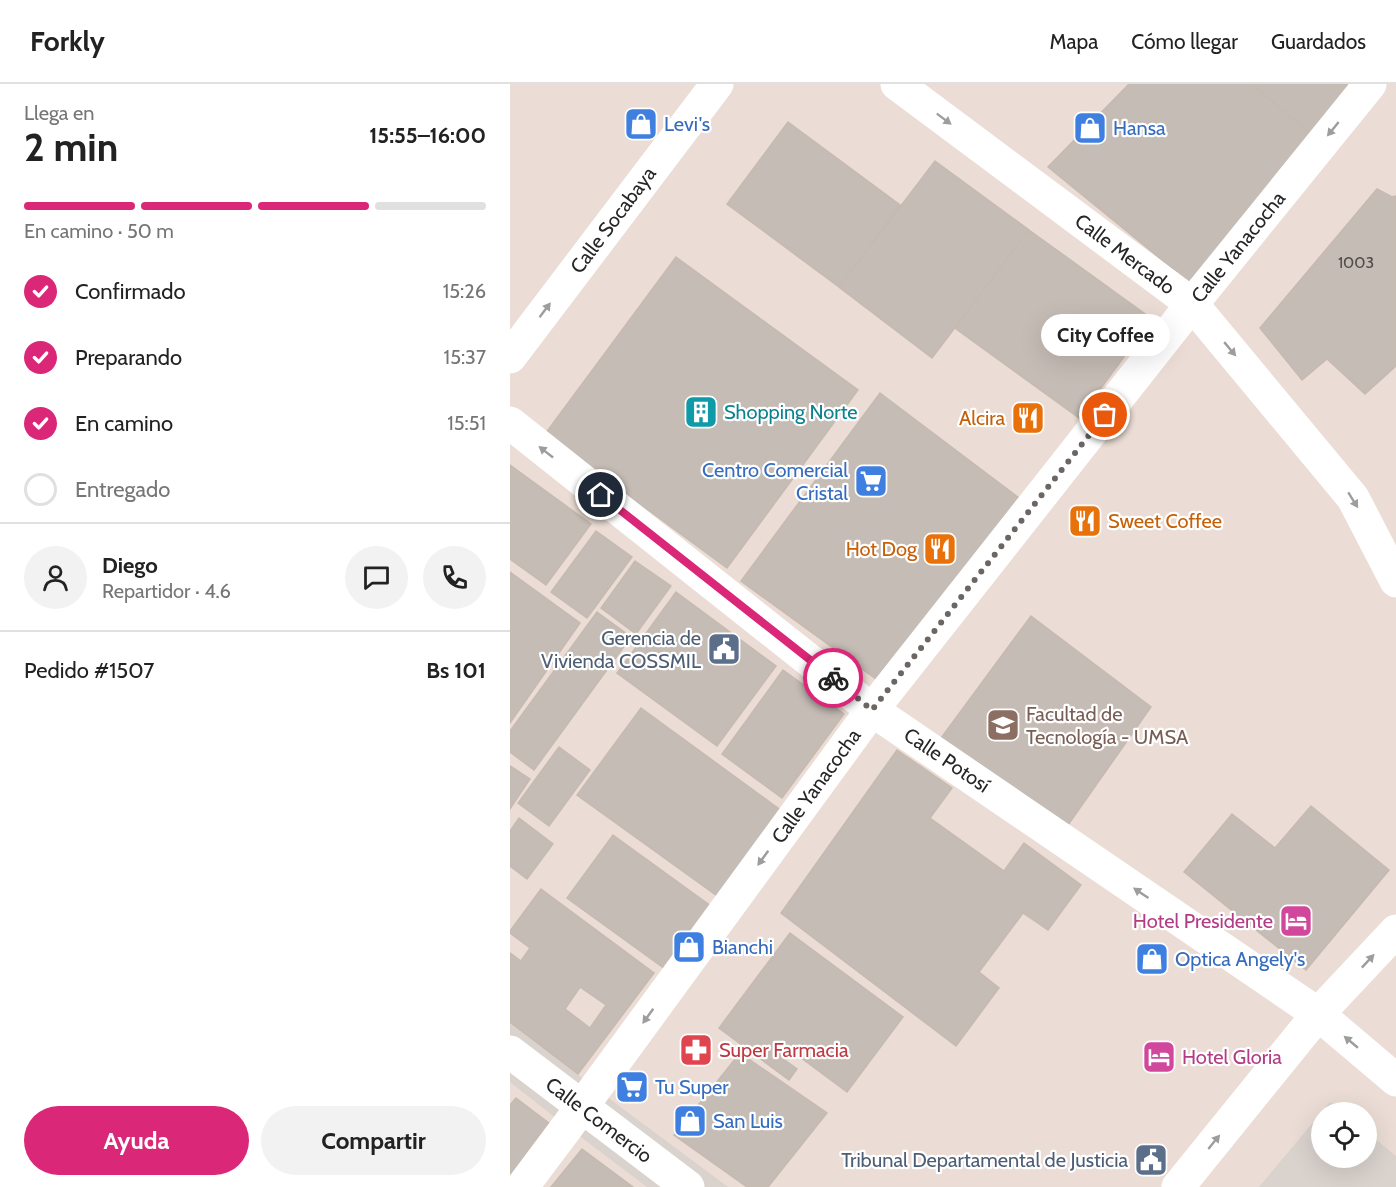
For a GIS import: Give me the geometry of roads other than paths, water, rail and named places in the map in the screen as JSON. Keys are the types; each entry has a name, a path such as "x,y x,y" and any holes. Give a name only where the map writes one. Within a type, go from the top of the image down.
{"street":[{"name":"Calle Socabaya","path":"510,357 717,84"},
{"name":"Calle Mercado","path":"897,84 1192,304 1353,498 1396,580"},
{"name":"Calle Yanacocha","path":"522,1187 872,710 1192,304 1370,84"},
{"name":"Calle Potosí","path":"510,423 872,710 1318,1014 1396,1080"},
{"path":"1178,1187 1318,1014 1396,931"},
{"name":"Calle Comercio","path":"510,1052 688,1187"}],"place":[{"name":"Levi's","path":"641,124"},
{"name":"Hansa","path":"1090,128"},
{"name":"Shopping Norte","path":"701,412"},
{"name":"City Coffee","path":"1105,415"},
{"name":"Alcira","path":"1028,418"},
{"name":"Centro Comercial Cristal","path":"871,481"},
{"name":"Sweet Coffee","path":"1085,521"},
{"name":"Hot Dog","path":"940,549"},
{"name":"Gerencia de Vivienda COSSMIL","path":"724,649"},
{"name":"Facultad de Tecnología - UMSA","path":"1003,725"},
{"name":"Hotel Presidente","path":"1296,921"},
{"name":"Bianchi","path":"689,947"},
{"name":"Optica Angely's","path":"1152,959"},
{"name":"Super Farmacia","path":"696,1050"},
{"name":"Hotel Gloria","path":"1159,1057"},
{"name":"Tu Super","path":"632,1087"},
{"name":"San Luis","path":"690,1121"},
{"name":"Tribunal Departamental de Justicia","path":"1151,1160"}]}
